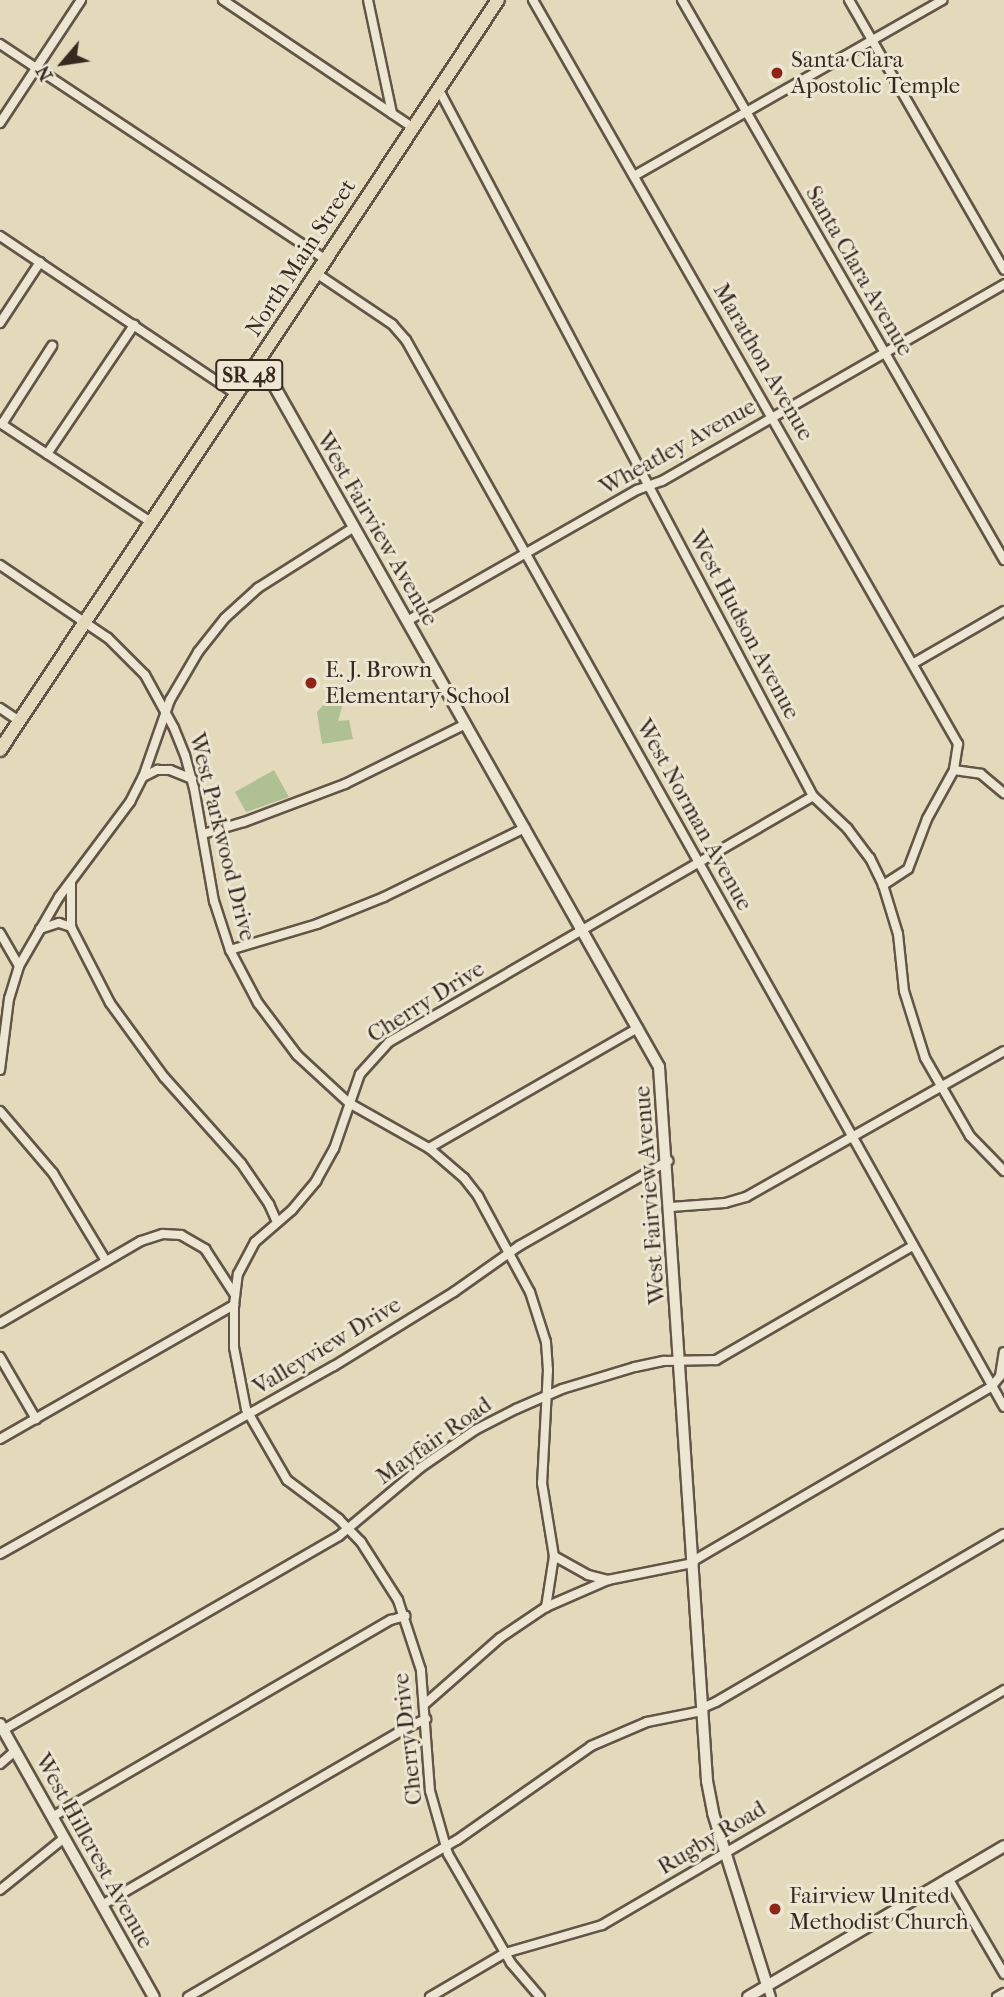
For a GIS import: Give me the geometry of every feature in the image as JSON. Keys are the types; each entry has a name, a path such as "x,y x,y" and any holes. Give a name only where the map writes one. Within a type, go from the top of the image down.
{"main road":[{"name":"North Main Street","path":"0,750 498,0"}],"street":[{"path":"0,123 81,0"},
{"path":"223,0 412,128"},
{"path":"368,0 392,113"},
{"name":"Marathon Avenue","path":"533,0 914,663 958,744 954,770"},
{"name":"Santa Clara Avenue","path":"682,0 1004,560"},
{"path":"849,0 1004,270"},
{"path":"634,176 942,0"},
{"path":"0,44 325,259"},
{"name":"West Hudson Avenue","path":"439,90 813,796 860,845 883,885 898,934 904,992 910,1017 925,1058 970,1136 1004,1171"},
{"path":"0,236 236,394"},
{"path":"0,323 40,262"},
{"name":"West Norman Avenue","path":"316,273 400,332 528,553 1004,1407"},
{"name":"Wheatley Avenue","path":"407,621 1004,284"},
{"path":"47,454 134,325"},
{"path":"52,346 1,424 151,522"},
{"name":"West Fairview Avenue","path":"259,359 638,1028 661,1074 708,1793 771,1997"},
{"path":"0,1070 9,999 19,966 40,929 120,817 143,777 166,713 198,652 239,605 275,575 354,527"},
{"name":"West Parkwood Drive","path":"0,565 85,622 135,662 166,713 191,779 214,901 230,950 270,1022 298,1055 349,1103 429,1148 457,1171 475,1192 508,1252 541,1319 546,1342 542,1483 554,1556 547,1607"},
{"path":"914,663 1004,611"},
{"path":"0,708 19,720"},
{"path":"203,834 244,822 345,784 466,724"},
{"path":"143,777 157,770 170,770 191,779"},
{"path":"883,885 908,869 927,819 954,770 981,774 1004,793"},
{"name":"Cherry Drive","path":"540,1997 505,1953 446,1846 430,1791 426,1703 421,1671 405,1616 374,1559 349,1530 287,1480 249,1414 234,1347 234,1305 239,1274 249,1250 307,1194 324,1169 360,1074 388,1042 813,796"},
{"path":"230,950 317,924 384,897 481,853 525,828"},
{"path":"71,883 71,927 124,1025 164,1077 240,1163 269,1204 277,1222"},
{"path":"40,929 59,923 71,927"},
{"path":"0,933 19,966"},
{"path":"429,1148 638,1028"},
{"path":"671,1207 725,1203 746,1198 1004,1051"},
{"path":"0,1111 53,1173 106,1261"},
{"name":"Valleyview Drive","path":"0,1554 389,1333 508,1252 668,1161"},
{"path":"0,1323 150,1237 181,1235 205,1249 235,1295"},
{"name":"Mayfair Road","path":"2,1727 349,1530 421,1468 461,1440 546,1396 623,1370 664,1361 720,1359 912,1246"},
{"path":"0,1439 234,1305"},
{"path":"426,1703 500,1638 547,1607 608,1580 693,1562 992,1385 1000,1376 1004,1352"},
{"path":"0,1357 36,1419"},
{"path":"188,1997 446,1846 590,1746 647,1722 702,1709 716,1702 1004,1534"},
{"path":"554,1556 588,1575 608,1580"},
{"path":"52,1817 377,1629 405,1616"},
{"name":"Rugby Road","path":"430,1997 505,1953 591,1931 1004,1690"},
{"path":"102,1905 426,1719"},
{"name":"West Hillcrest Avenue","path":"2,1727 154,1997"},
{"path":"0,1763 15,1751"},
{"path":"0,1890 64,1838"},
{"path":"748,1997 1004,1846"},
{"path":"948,1878 1004,1974"},
{"path":"997,1997 1004,1993"}],"green space":[{"path":"335,692 345,696 338,721 349,720 353,739 322,744 317,712"},
{"path":"274,770 289,797 246,812 235,792"}],"place":[{"name":"Santa Clara Apostolic Temple","path":"777,73"},
{"name":"E. J. Brown Elementary School","path":"311,683"},
{"name":"Fairview United Methodist Church","path":"775,1909"}]}
